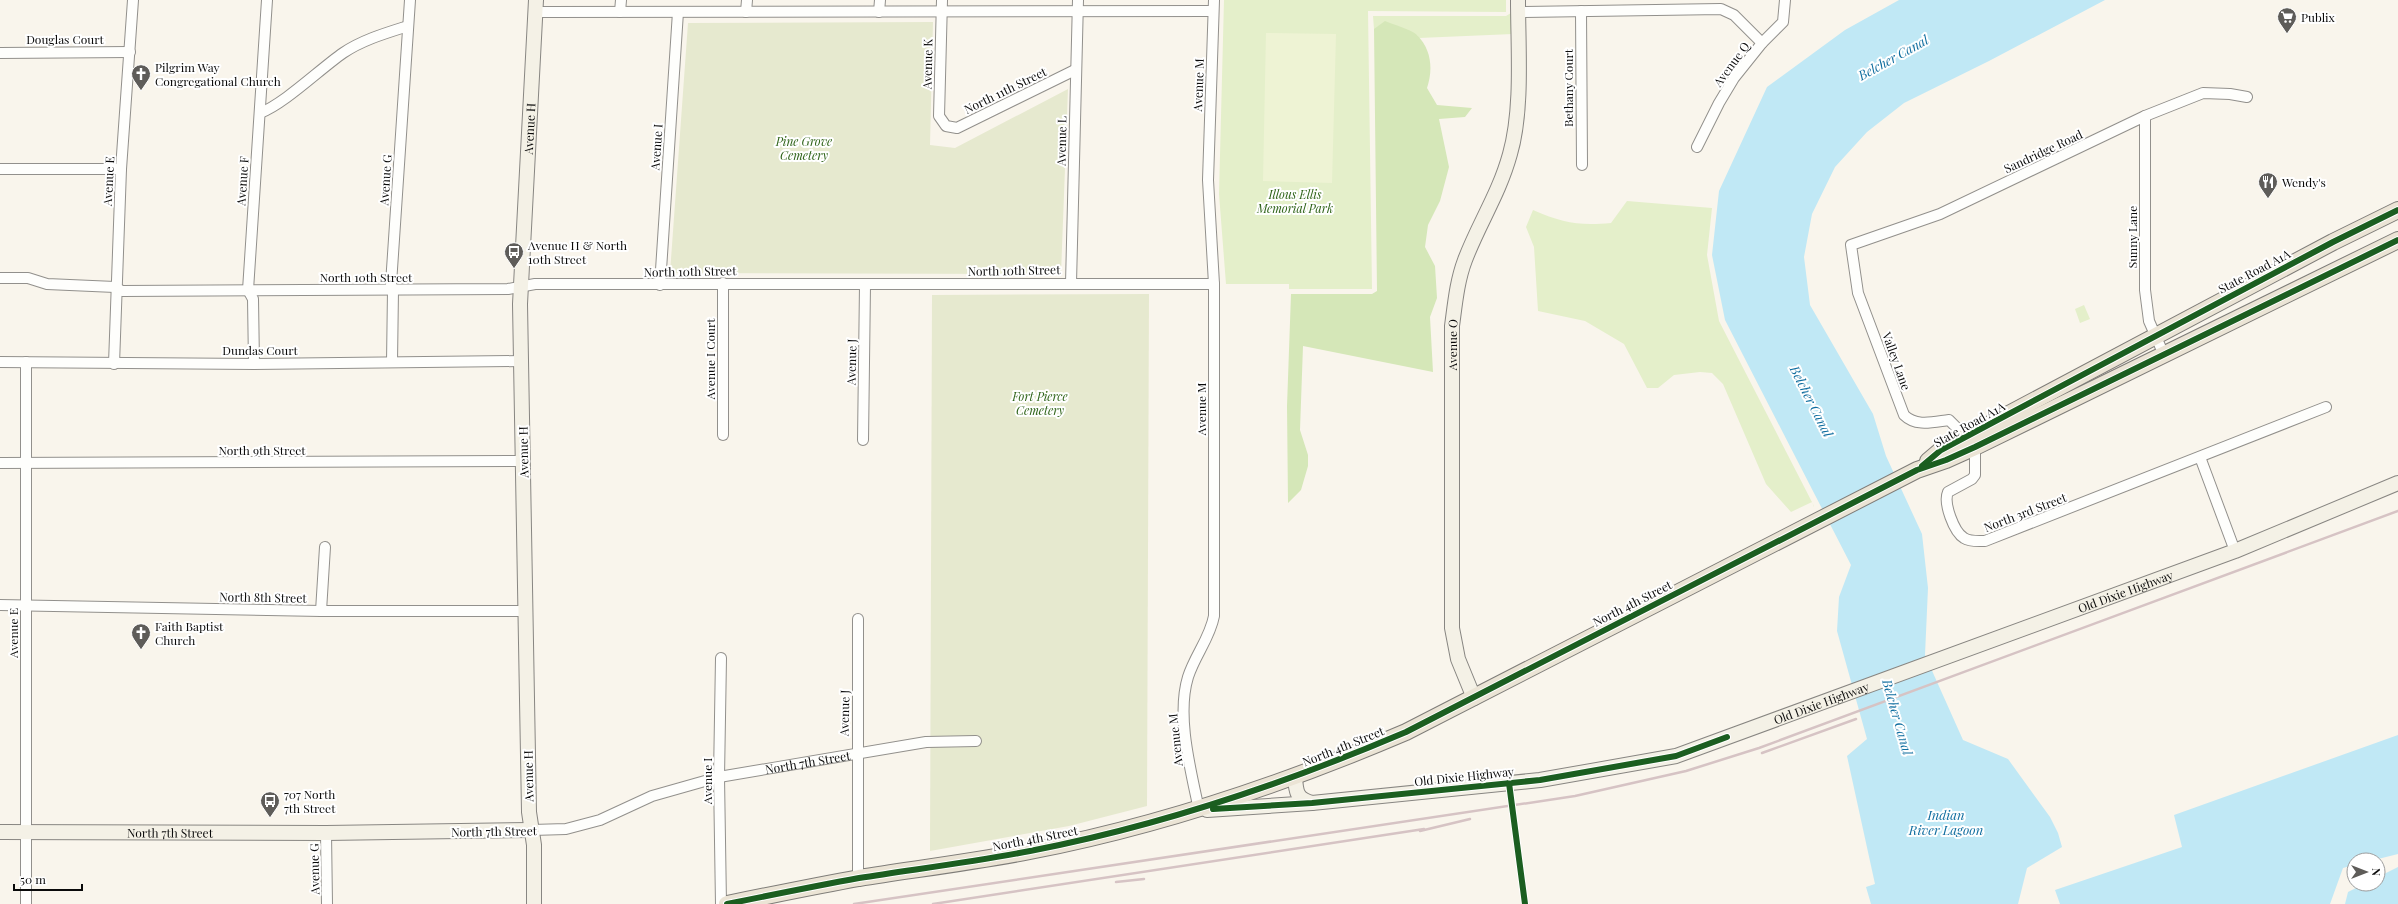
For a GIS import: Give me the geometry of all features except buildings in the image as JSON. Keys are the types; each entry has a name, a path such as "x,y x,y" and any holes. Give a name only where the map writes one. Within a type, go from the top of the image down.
{"main road":[{"name":"State Road A1A","path":"1917,470 1946,460 1970,442 2156,336 2333,242 2398,210"},
{"name":"State Road A1A","path":"1970,442 2164,354 2398,240"},
{"name":"North 4th Street","path":"727,904 858,878 1028,851 1199,810 1295,777 1406,732 1917,470"}],"street":[{"name":"Avenue E","path":"114,364 115,287 133,0"},
{"name":"Avenue F","path":"254,364 253,299 248,290 267,0"},
{"name":"Avenue G","path":"392,362 393,290 391,284 410,0"},
{"path":"620,12 621,0"},
{"path":"746,12 747,0"},
{"path":"879,12 880,0"},
{"name":"Avenue K","path":"942,0 939,116 946,126"},
{"name":"Avenue L","path":"1071,283 1075,70 1078,0"},
{"name":"Avenue M","path":"1199,810 1188,755 1184,696 1188,677 1198,653 1211,632 1214,616 1214,284 1208,180 1214,0"},
{"name":"Avenue Q","path":"1697,147 1734,78 1762,43 1783,22 1785,0"},
{"path":"537,6 620,12 1213,11"},
{"name":"Avenue H","path":"534,904 534,845 529,812 521,287 537,6"},
{"path":"1518,6 1581,11 1722,9 1734,15 1762,43"},
{"name":"Avenue O","path":"1474,698 1458,660 1452,628 1452,326 1456,293 1465,260 1497,196 1511,153 1517,117 1518,6"},
{"name":"Bethany Court","path":"1581,11 1582,165"},
{"name":"Avenue I","path":"660,284 678,12"},
{"path":"260,113 275,104 344,52 376,37 408,26"},
{"name":"Douglas Court","path":"0,53 130,52"},
{"name":"North 11th Street","path":"946,126 957,128 1075,70"},
{"name":"Sandridge Road","path":"1851,245 1940,214 2145,116 2203,93 2230,94 2247,97"},
{"name":"Sunny Lane","path":"2145,116 2145,290 2150,321 2164,354"},
{"path":"0,169 122,169"},
{"name":"Valley Lane","path":"1851,245 1858,293 1904,415 1910,421 1916,423 1949,420 1970,442"},
{"name":"North 10th Street","path":"0,278 28,278 47,284 115,287 122,291 393,290 521,287 535,284 1214,284"},
{"name":"Avenue I Court","path":"723,283 723,435"},
{"name":"Avenue J","path":"863,440 865,284"},
{"name":"Dundas Court","path":"0,362 254,364 521,361"},
{"name":"Avenue E","path":"26,362 26,904"},
{"name":"North 3rd Street","path":"1970,442 1976,475 1972,479 1948,492 1946,496 1957,531 1963,538 1973,541 1995,539 2326,407"},
{"path":"2200,457 2235,550"},
{"name":"North 9th Street","path":"0,463 523,461"},
{"name":"Old Dixie Highway","path":"1199,810 1312,803 1540,780 1676,756 1935,662 2235,550 2398,483"},
{"path":"321,611 325,547"},
{"name":"North 8th Street","path":"0,605 321,611 526,611"},
{"name":"Avenue J","path":"858,619 856,755 858,878"},
{"name":"Avenue I","path":"721,658 719,777 721,904"},
{"name":"North 7th Street","path":"0,832 326,833 566,829 600,820 652,796 719,777 926,742 976,741"},
{"path":"1295,777 1296,793 1299,798 1312,803"},
{"name":"Avenue G","path":"326,833 327,904"}],"green space":[{"name":"Illous Ellis Memorial Park","path":"1224,0 1506,0 1506,12 1368,11 1372,289 1289,289 1289,284 1226,284 1219,194"},
{"path":"1511,0 1513,34 1419,38 1417,35 1374,29 1373,16 1506,16 1511,13"},
{"path":"1385,21 1417,35 1426,47 1430,60 1430,74 1427,88 1437,105 1472,108 1465,117 1439,119 1449,167 1440,201 1428,225 1425,247 1435,266 1437,298 1430,317 1433,372 1303,346 1300,430 1308,455 1308,466 1301,490 1288,503 1287,406 1291,294 1372,294 1377,291 1374,29"},
{"name":"Pine Grove Cemetery","path":"933,22 930,145 955,148 1068,89 1061,274 670,273 688,23"},
{"path":"1266,33 1336,34 1332,183 1263,181"},
{"path":"1627,201 1712,208 1707,255 1719,321 1812,502 1791,512 1766,484 1723,384 1712,373 1700,372 1674,375 1658,388 1647,388 1624,344 1585,321 1538,311 1534,247 1526,227 1533,210 1562,221 1580,224 1611,223"},
{"name":"Fort Pierce Cemetery","path":"1149,294 1147,806 1069,826 930,851 932,295"},
{"path":"2084,305 2090,319 2080,323 2075,309"}],"water":[{"name":"Indian River Lagoon","path":"1899,0 2105,0 1989,61 1904,103 1867,132 1835,167 1812,214 1804,257 1810,305 1873,414 1886,456 1922,534 1928,588 1925,655 1963,740 2008,759 2050,817 2058,833 2062,847 2027,868 2018,904 1871,904 1866,887 1875,884 1847,756 1867,739 1837,631 1839,597 1851,565 1725,320 1712,255 1719,191 1767,87 1845,30"},
{"path":"2398,735 2398,854 2386,857 2386,852 2346,852 2346,867 2343,868 2330,904 2060,904 2055,890 2182,847 2174,815"},
{"path":"2398,867 2398,904 2345,904 2348,892 2386,892 2386,873"}],"railway":[{"path":"854,904 1575,796 1686,771 1759,748 2398,511"},
{"path":"1762,753 1856,719"},
{"path":"1420,831 1470,819"},
{"path":"933,904 1424,829"},
{"path":"1116,882 1144,879"}],"cycle path":[{"path":"1922,466 1941,450 2333,242 2398,210"},
{"path":"727,904 859,878 987,859 1078,841 1221,802 1360,751 1406,732 1917,470 1946,460 1975,447 2398,240"},
{"path":"1213,809 1312,803 1540,780 1676,756 1727,737"},
{"path":"1509,783 1525,904"}],"place":[{"name":"Publix","path":"2287,34"},
{"name":"Pilgrim Way Congregational Church","path":"141,91"},
{"name":"Wendy's","path":"2268,199"},
{"name":"Avenue H & North 10th Street","path":"514,269"},
{"name":"Faith Baptist Church","path":"141,650"},
{"name":"707 North 7th Street","path":"270,818"}],"water label":[{"name":"Belcher Canal","path":"1893,57"},
{"name":"Belcher Canal","path":"1812,401"},
{"name":"Belcher Canal","path":"1898,717"}]}
